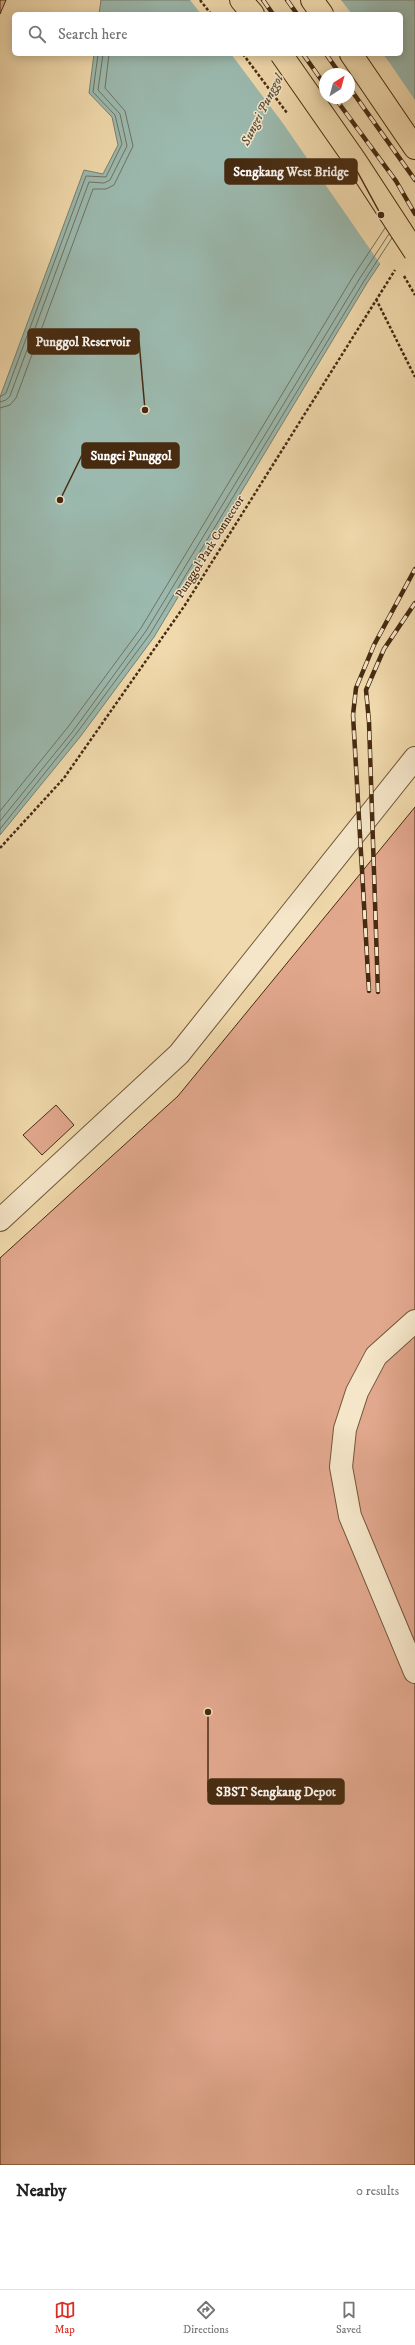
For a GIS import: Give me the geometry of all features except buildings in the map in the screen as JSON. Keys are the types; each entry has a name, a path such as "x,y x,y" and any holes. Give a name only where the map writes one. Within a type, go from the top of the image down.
{"main road":[{"path":"241,0 251,12"},
{"path":"312,0 321,12"},
{"path":"282,56 355,160 415,252"},
{"path":"352,56 415,148"}],"lane":[{"path":"0,1220 179,1054 415,758"},
{"path":"415,1321 376,1356 357,1392 345,1429 341,1467 350,1516 415,1672"}],"path":[{"path":"200,0 209,12"},
{"name":"Punggol Park Connector","path":"0,848 64,778 185,605 397,266"},
{"path":"376,299 415,377"}],"water":[{"path":"101,0 415,0 415,211 367,283 154,637 80,737 0,835 0,397 84,170 103,174 118,145 112,117 89,93 94,56 403,56 403,12 99,12"}],"pier":[{"path":"190,0 341,0 350,12 199,12"},
{"path":"232,56 384,56 415,100 415,214 381,265 282,122"}],"railway":[{"path":"263,0 272,12"},
{"path":"287,0 296,12"},
{"path":"304,56 319,77"},
{"path":"327,56 336,68"},
{"path":"355,95 415,180"},
{"path":"339,104 396,181 415,214"},
{"path":"369,991 353,715 356,688 374,645 415,569"},
{"path":"378,992 369,722 366,690 384,649 415,603"}],"place":[{"name":"Sengkang West Bridge","path":"381,215"},
{"name":"Punggol Reservoir","path":"145,410"},
{"name":"Sungei Punggol","path":"60,500"},
{"name":"SBST Sengkang Depot","path":"208,1712"}]}
